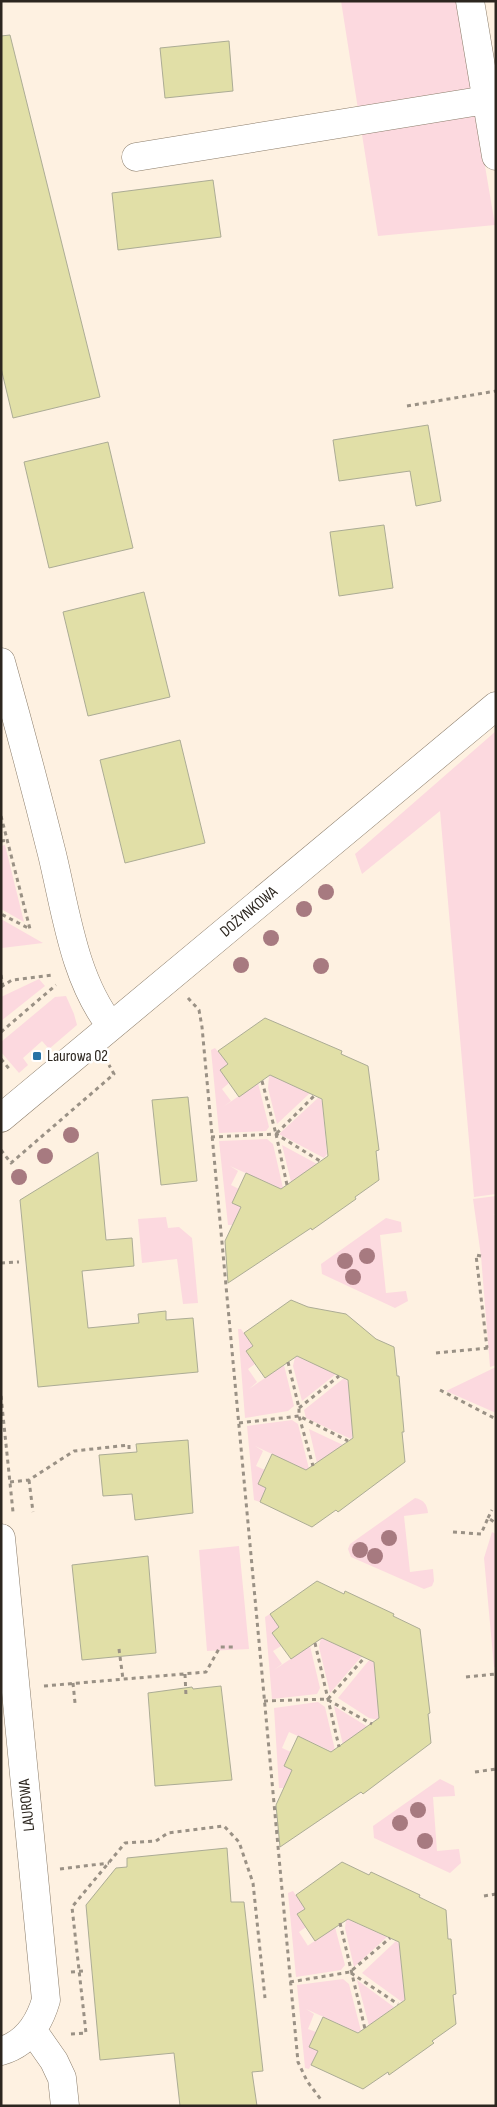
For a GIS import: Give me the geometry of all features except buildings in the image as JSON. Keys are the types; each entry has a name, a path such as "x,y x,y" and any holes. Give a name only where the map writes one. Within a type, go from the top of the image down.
{"street":[{"path":"470,1 496,156"},
{"path":"136,157 486,100"},
{"path":"1,662 12,739 79,965 99,1010 111,1026"},
{"name":"DOŻYNKOWA","path":"1,1118 496,706"},
{"name":"LAUROWA","path":"1,1538 46,1989 43,2012 33,2031 13,2048 1,2051"},
{"path":"33,2031 54,2061 62,2078 65,2106"}],"path":[{"path":"407,406 496,391"},
{"path":"1,816 30,929 1,914"},
{"path":"1,842 8,840"},
{"path":"1,1032 79,965"},
{"path":"2,987 12,980 53,974"},
{"path":"1,975 2,987"},
{"path":"183,993 199,1010 298,2062 307,2081 322,2101"},
{"path":"1,1059 13,1072"},
{"path":"1,1150 11,1162 114,1074 108,1062"},
{"path":"262,1081 287,1185"},
{"path":"276,1134 314,1095"},
{"path":"211,1137 276,1134 320,1161"},
{"path":"436,1353 488,1348 476,1255 481,1256"},
{"path":"1,1263 19,1262"},
{"path":"288,1362 299,1408 298,1416 313,1466"},
{"path":"299,1408 339,1376"},
{"path":"440,1390 496,1419"},
{"path":"239,1423 298,1416 348,1441"},
{"path":"10,1482 29,1480 74,1451 129,1445 129,1452"},
{"path":"29,1480 33,1512"},
{"path":"453,1532 481,1534 492,1510"},
{"path":"488,1518 496,1522"},
{"path":"315,1643 340,1747"},
{"path":"36,1686 206,1672 220,1648 234,1647"},
{"path":"119,1648 123,1679"},
{"path":"328,1699 365,1657"},
{"path":"185,1674 186,1696"},
{"path":"466,1677 496,1674"},
{"path":"73,1683 75,1702"},
{"path":"264,1701 328,1699 372,1724"},
{"path":"475,1772 496,1769"},
{"path":"63,2035 87,2033 72,1907 125,1843 156,1841 168,1833 224,1826 239,1842 253,1884 265,1998"},
{"path":"56,1870 109,1863"},
{"path":"484,1896 496,1894"},
{"path":"340,1924 364,2029"},
{"path":"290,1982 350,1972 390,1938"},
{"path":"350,1972 398,2004"}],"shaded area":[{"path":"341,1 457,1 495,225 378,236"},
{"path":"496,731 496,1194 474,1197 440,811 362,874 355,854"},
{"path":"5,845 24,922 1,909 1,846"},
{"path":"1,919 43,943 2,948"},
{"path":"39,979 45,986 1,1021 1,997"},
{"path":"66,996 77,1025 49,1049 42,1041 23,1058 28,1065 19,1073 1,1052 1,1042 55,997"},
{"path":"215,1048 228,1064 220,1070 229,1083 222,1089 231,1101 223,1107 258,1083 269,1127 266,1131 219,1133 211,1050"},
{"path":"269,1076 310,1093 277,1124 268,1088"},
{"path":"319,1097 322,1101 327,1154 324,1158 279,1134"},
{"path":"267,1139 273,1144 283,1188 279,1188 230,1166 238,1171 231,1185 239,1189 232,1203 241,1207 232,1225 228,1225 219,1141"},
{"path":"282,1145 317,1164 291,1182"},
{"path":"496,1196 496,1214 493,1214 496,1215 496,1365 490,1367 481,1256 473,1199"},
{"path":"166,1217 168,1228 179,1227 192,1238 198,1303 183,1304 177,1259 142,1263 138,1219"},
{"path":"386,1218 401,1222 402,1232 380,1235 386,1293 406,1291 408,1301 395,1308 322,1274 321,1264"},
{"path":"238,1329 241,1329 253,1346 246,1351 255,1364 248,1369 257,1382 249,1389 284,1365 294,1406 288,1411 245,1418"},
{"path":"295,1357 336,1374 302,1401 293,1366"},
{"path":"496,1367 496,1413 446,1391"},
{"path":"344,1378 348,1382 353,1435 351,1439 306,1418 304,1410"},
{"path":"292,1420 298,1424 309,1469 304,1469 255,1446 263,1451 256,1466 265,1470 266,1488 260,1502 254,1500 247,1426"},
{"path":"309,1429 343,1445 317,1463"},
{"path":"415,1498 424,1503 428,1513 404,1516 410,1572 433,1569 434,1581 432,1586 424,1589 351,1557 348,1549 350,1544"},
{"path":"492,1532 496,1534 496,1667 494,1667 484,1558"},
{"path":"239,1546 249,1649 207,1651 199,1550"},
{"path":"270,1614 279,1627 272,1633 281,1646 273,1651 282,1664 274,1670 310,1646 320,1688 317,1694 272,1699 265,1617"},
{"path":"321,1638 362,1656 330,1693 319,1647"},
{"path":"370,1659 374,1663 378,1720 369,1718 338,1698"},
{"path":"318,1702 325,1707 335,1750 331,1751 289,1732 282,1748 291,1752 284,1766 292,1770 284,1788 279,1788 274,1708"},
{"path":"334,1706 368,1727 343,1745"},
{"path":"440,1779 454,1786 455,1796 433,1797 437,1851 459,1849 461,1863 450,1873 374,1838 373,1826"},
{"path":"293,1891 305,1909 297,1914 306,1927 299,1932 308,1946 335,1927 345,1965 341,1970 296,1977 288,1893"},
{"path":"346,1920 387,1937 354,1967 345,1928"},
{"path":"396,1941 399,1944 405,1999 402,2002 362,1973"},
{"path":"343,1979 349,1984 361,2031 357,2032 306,2009 314,2014 308,2029 316,2032 318,2051 309,2069 305,2068 297,1985"},
{"path":"357,1980 394,2007 369,2026"}],"place":[{"name":"Laurowa 02","path":"37,1056"}]}
